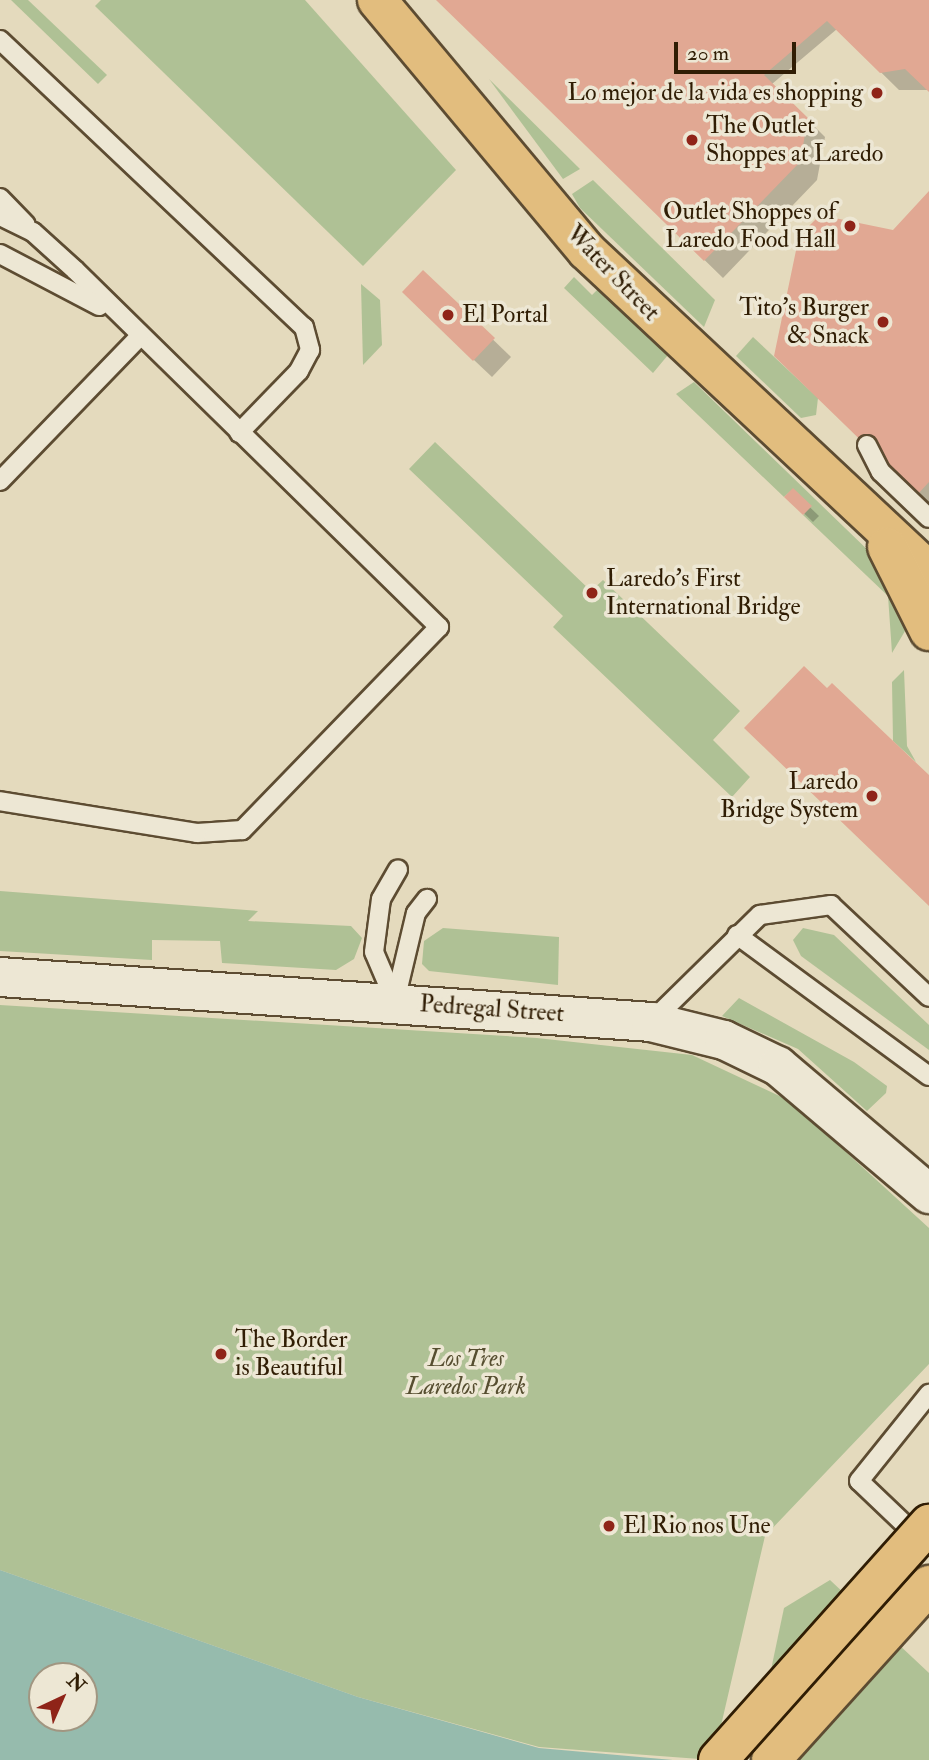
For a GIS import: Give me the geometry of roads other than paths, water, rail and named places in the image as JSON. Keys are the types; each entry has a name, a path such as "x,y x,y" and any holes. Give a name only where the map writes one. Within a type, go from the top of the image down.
{"main road":[{"name":"Water Street","path":"377,0 587,251 873,524 929,571"},
{"path":"873,524 929,631"},
{"name":"Pedregal Street","path":"0,977 395,1001 651,1022 724,1040 778,1066 929,1194"},
{"path":"718,1760 929,1524"},
{"path":"771,1760 929,1585"}],"lane":[{"path":"0,40 304,327 310,350 299,371 239,433"},
{"path":"0,198 115,315 439,627 242,830 197,833 0,801"},
{"path":"0,216 33,232"},
{"path":"0,254 115,315"},
{"path":"0,481 139,337"},
{"path":"867,445 881,472 929,518"},
{"path":"395,1001 374,953 381,899 398,870"},
{"path":"395,1001 416,912 427,899"},
{"path":"651,1022 760,915 831,905 929,997"},
{"path":"737,935 929,1076"},
{"path":"929,1394 859,1481 929,1548"}],"place":[{"name":"Lo mejor de la vida es shopping","path":"877,93"},
{"name":"The Outlet Shoppes at Laredo","path":"692,140"},
{"name":"Outlet Shoppes of Laredo Food Hall","path":"850,226"},
{"name":"El Portal","path":"448,315"},
{"name":"Tito's Burger & Snack","path":"883,322"},
{"name":"Laredo's First International Bridge","path":"592,593"},
{"name":"Laredo Bridge System","path":"872,796"},
{"name":"The Border is Beautiful","path":"221,1354"},
{"name":"El Rio nos Une","path":"609,1526"}],"park label":[{"name":"Los Tres Laredos Park","path":"466,1373"}]}
